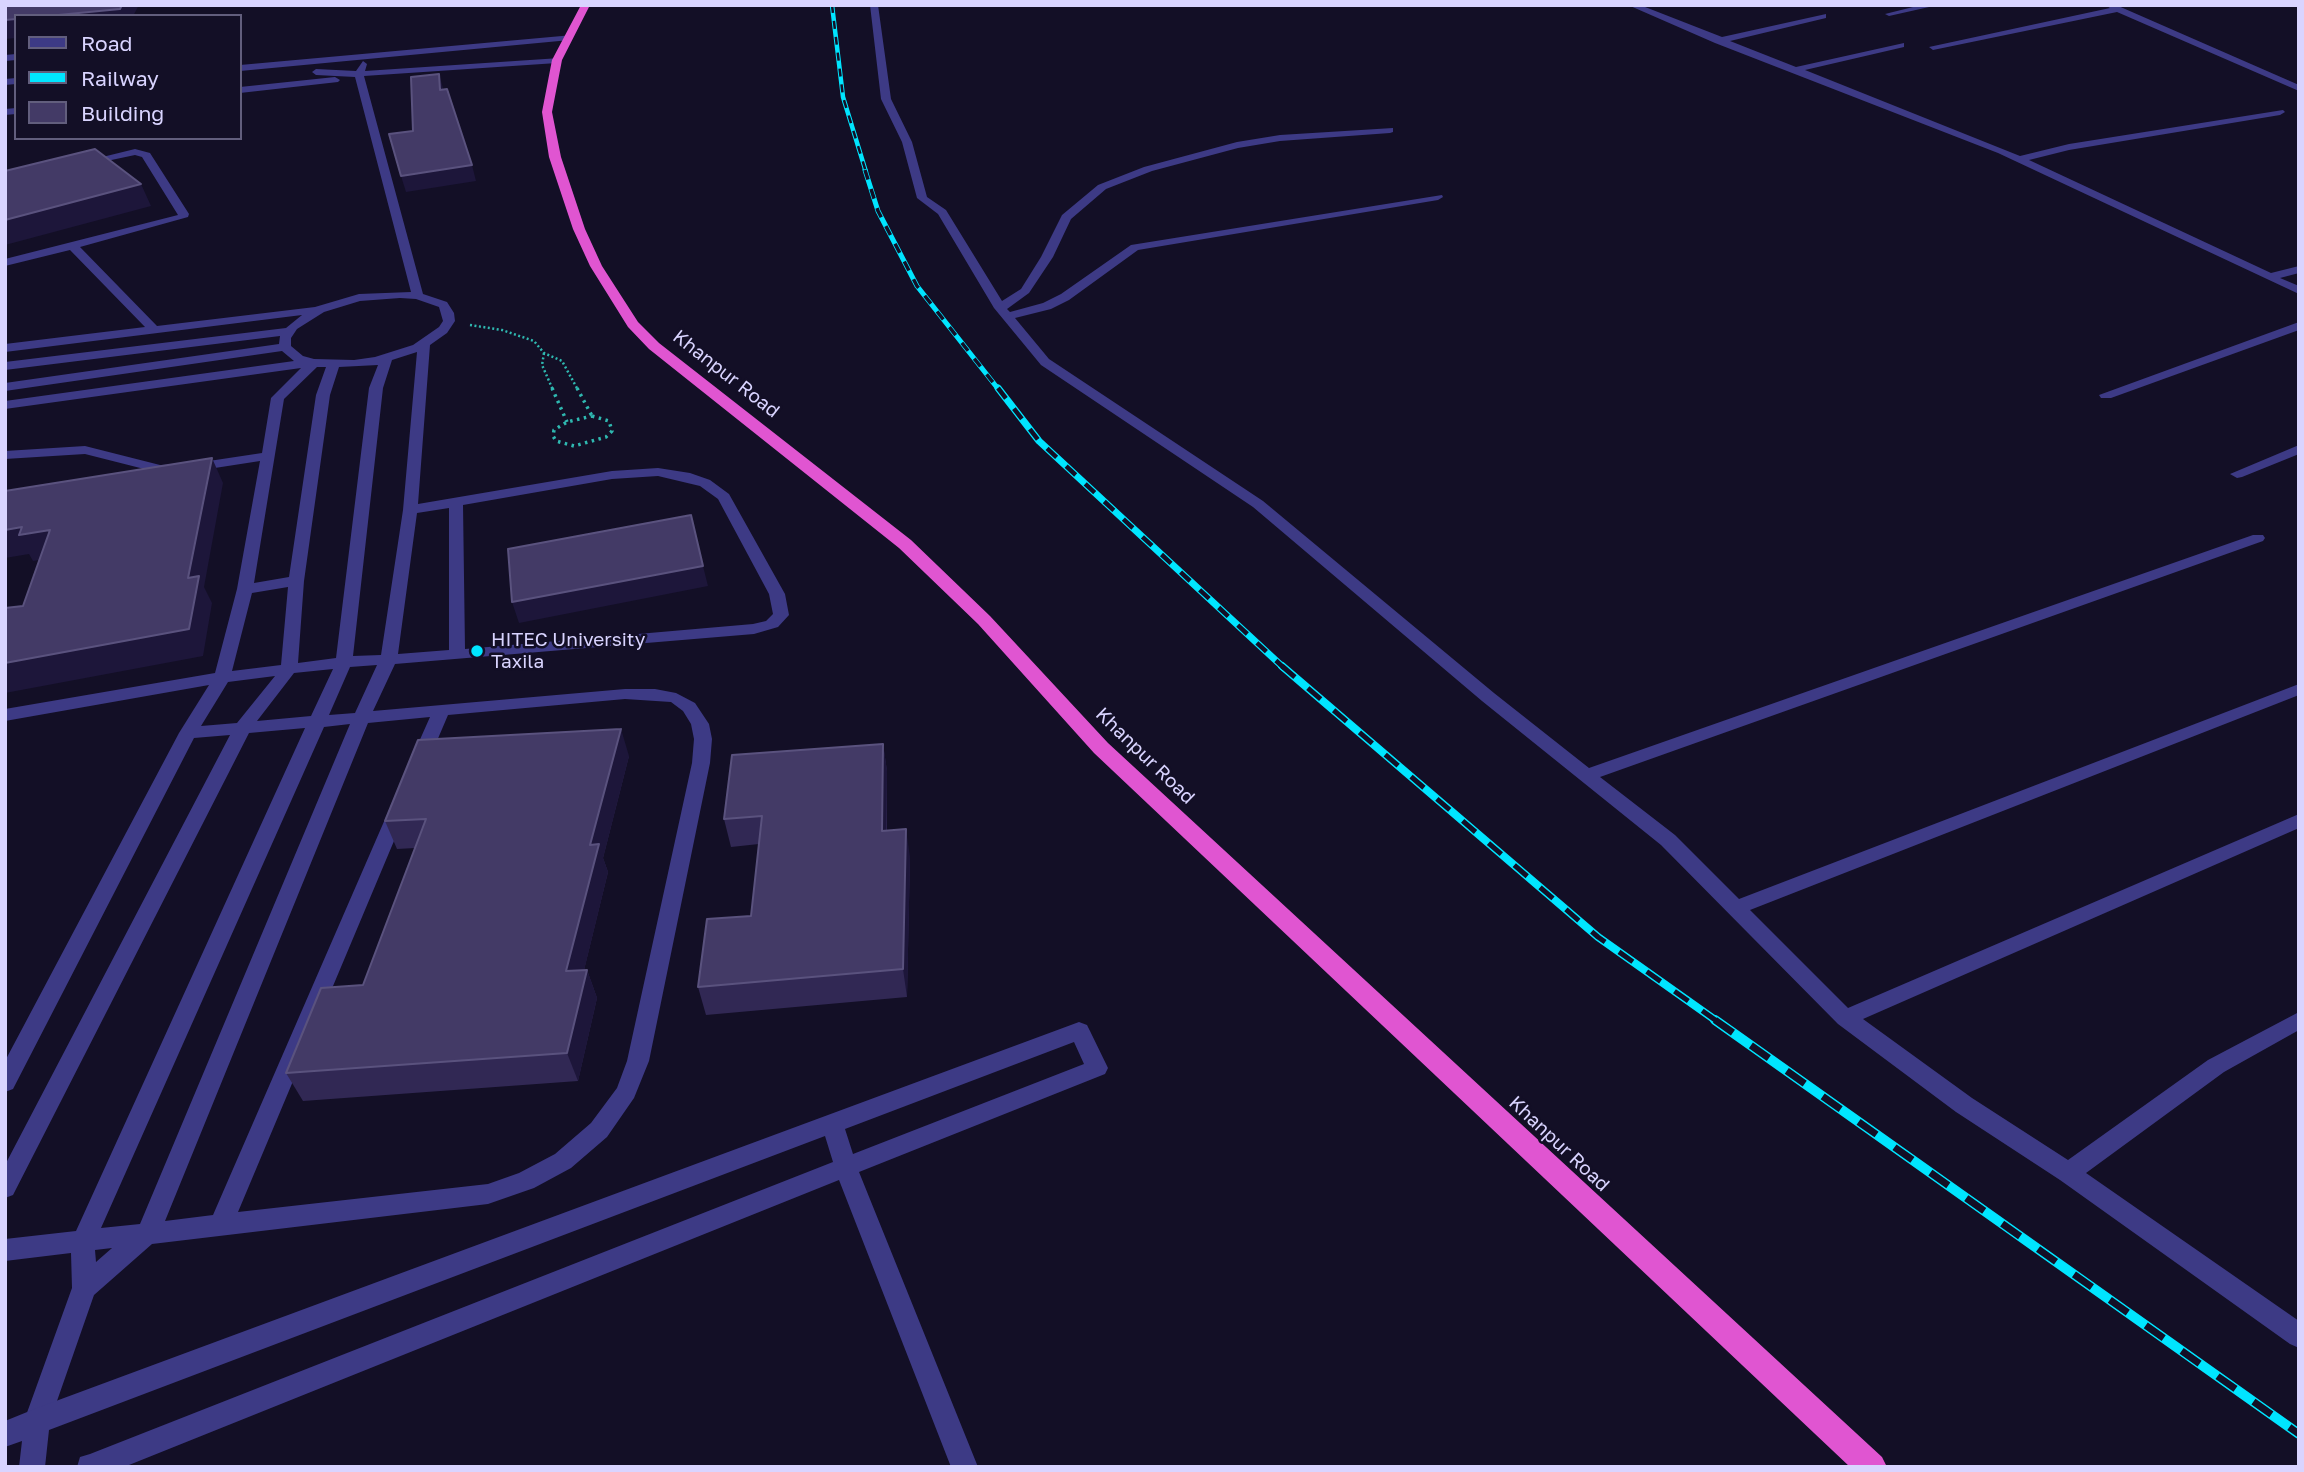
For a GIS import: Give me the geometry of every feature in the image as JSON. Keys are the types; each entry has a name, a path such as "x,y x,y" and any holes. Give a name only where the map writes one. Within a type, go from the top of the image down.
{"highway":[{"name":"Khanpur Road","path":"586,5 557,60 547,112 565,192 596,266 633,324 654,346 905,544 984,620 1101,748 1872,1467"}],"street":[{"path":"874,5 887,99 907,142 922,198 942,212 1003,312 1045,362 1258,504 1488,697 1668,840 1845,1018 1964,1105 2068,1173 2299,1336"},
{"path":"1632,5 2020,159 2299,291"},
{"path":"1889,14 1934,5"},
{"path":"1933,47 2113,7 2299,88"},
{"path":"1718,41 1823,16"},
{"path":"242,68 570,37"},
{"path":"242,59 472,38"},
{"path":"1793,71 1901,45"},
{"path":"369,47 359,74 418,296"},
{"path":"242,79 328,71 359,74 557,60"},
{"path":"242,90 322,83 359,74"},
{"path":"2020,159 2069,148 2280,112"},
{"path":"1003,312 1026,291 1047,257 1066,217 1102,187 1148,169 1237,145 1280,138 1390,130"},
{"path":"5,263 177,220 184,214 146,155 135,152 66,168"},
{"path":"1003,312 1047,306 1065,298 1135,247 1438,197"},
{"path":"73,246 153,328"},
{"path":"2270,277 2299,269"},
{"path":"5,348 320,309 359,298 400,294 418,296 443,305 449,313 449,321 443,330 424,344 386,359 323,364 5,405"},
{"path":"285,347 289,331 304,317 320,309"},
{"path":"2106,395 2299,326"},
{"path":"5,366 289,331"},
{"path":"84,1288 148,1233 389,659 410,510 424,344"},
{"path":"5,387 285,347 299,359 323,364"},
{"path":"32,1467 37,1421 84,1288 83,1241 344,662 376,388 386,359"},
{"path":"5,1083 188,733 222,677 245,589 278,398 323,364"},
{"path":"5,1188 242,729 289,669 296,581 323,395 323,364"},
{"path":"2237,474 2299,449"},
{"path":"5,455 85,450 119,457 138,466 160,469 190,468 268,456"},
{"path":"5,715 222,677 344,662 754,629 772,624 781,615 782,605 724,497 705,482 658,472 612,475 410,510"},
{"path":"456,502 457,655"},
{"path":"1587,775 2258,538"},
{"path":"245,589 296,581"},
{"path":"1736,908 2299,689"},
{"path":"5,1250 488,1194 526,1181 563,1161 598,1130 626,1092 638,1061 701,762 703,739 700,724 689,707 676,698 655,694 625,694 188,733"},
{"path":"221,1224 441,711"},
{"path":"1845,1018 2299,820"},
{"path":"2068,1173 2216,1066 2299,1020"},
{"path":"5,1434 1079,1031 1097,1068 90,1467"},
{"path":"832,1123 846,1168 965,1467"}],"path":[{"path":"449,321 513,333 534,341 544,353 562,361 592,416"},
{"path":"544,353 542,365 567,422"},
{"path":"592,416 609,421 612,431 597,442 586,445 574,446 556,441 554,430 567,422 592,416"}],"building":[{"path":"5,5 122,5 120,9 69,14 14,14 14,19 5,20"},
{"path":"439,74 440,90 447,89 472,165 401,176 389,134 413,131 411,77"},
{"path":"95,149 141,184 5,220 5,171"},
{"path":"212,458 188,578 199,576 189,629 5,663 5,608 23,606 50,530 19,535 22,527 5,530 5,491"},
{"path":"691,515 703,566 512,602 508,549"},
{"path":"621,729 590,845 599,844 566,971 587,970 567,1053 286,1073 321,988 363,985 426,819 385,821 418,740"},
{"path":"883,744 882,831 906,829 903,969 698,987 707,919 751,916 762,816 724,819 732,755"}],"railway":[{"path":"832,5 843,97 866,172"},
{"path":"865,170 878,211 917,286 999,390"},
{"path":"998,388 1039,441 1284,668"},
{"path":"1282,666 1598,937 1718,1022"},
{"path":"1715,1020 2299,1434"}],"place":[{"name":"HITEC University Taxila","path":"477,651"}]}
